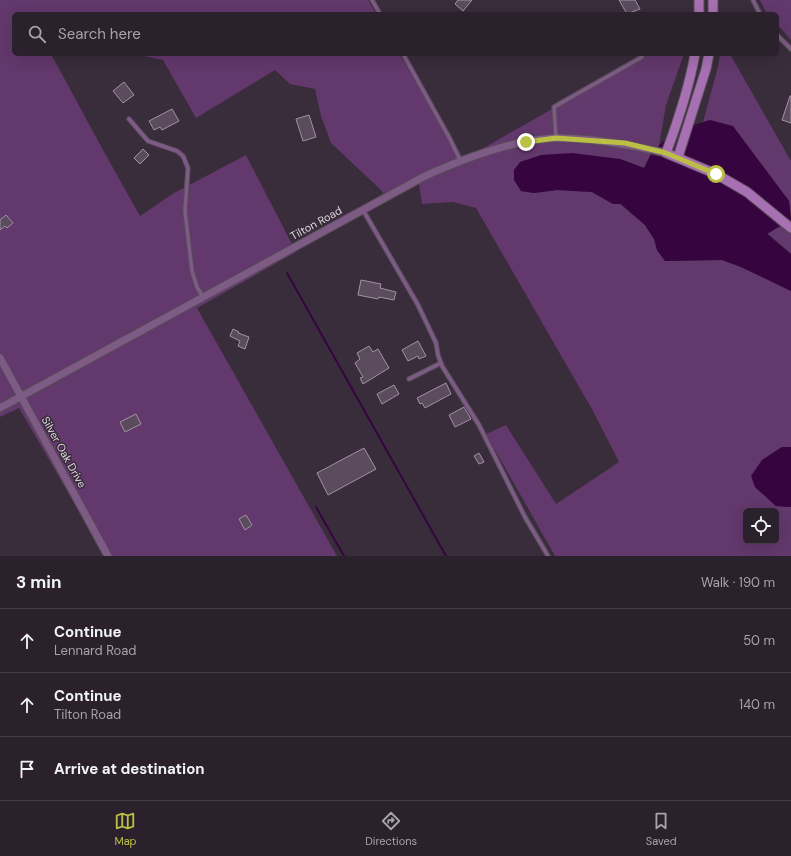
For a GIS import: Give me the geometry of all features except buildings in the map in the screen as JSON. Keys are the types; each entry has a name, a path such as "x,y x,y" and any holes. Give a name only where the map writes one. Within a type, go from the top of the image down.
{"street":[{"path":"699,0 699,12"},
{"path":"713,0 713,12"},
{"path":"695,56 675,130 666,153 716,174 747,192 791,228"},
{"path":"678,157 706,69 709,56"},
{"name":"Tilton Road","path":"0,408 425,176 460,160 526,142 556,138 625,143 666,153"},
{"name":"Silver Oak Drive","path":"0,358 108,556"}],"lane":[{"path":"372,0 379,12"},
{"path":"753,0 759,12"},
{"path":"779,37 791,49"},
{"path":"404,56 450,138 460,160"},
{"path":"556,138 554,107 642,57"},
{"path":"129,119 148,141 177,151 186,161 188,168 186,211 192,271 197,287 203,297"},
{"path":"363,210 418,305 436,343 441,363 479,426 525,517 548,556"},
{"path":"409,379 441,363"}],"shaded area":[{"path":"0,0 368,0 375,12 12,12 12,56 52,56 140,216 174,193 246,155 296,252 197,308 337,556 105,556 19,408 0,417"},
{"path":"760,0 791,0 791,40 779,26 779,12 766,12"},
{"path":"144,56 400,56 464,159 645,56 683,56 666,105 659,146 652,152 644,168 620,159 514,180 521,191 534,193 557,190 592,192 613,204 620,204 645,225 654,239 657,250 665,261 722,260 741,267 791,291 791,447 782,447 762,460 755,487 776,506 791,507 791,556 555,556 486,434 506,425 556,504 619,462 593,411 476,208 453,202 422,204 419,184 387,201 382,191 331,143 321,116 315,89 290,84 275,70 196,118 163,60"},
{"path":"720,56 731,56 791,161 791,215 789,201 763,167 710,120 703,122"},
{"path":"710,120 733,126 789,201 791,220 789,221 682,155 691,126"},
{"path":"667,138 664,148 745,195 782,225 767,234 791,254 791,291 741,267 722,260 665,261 657,250 654,239 645,225 621,204 613,204 592,192 557,190 534,193 521,191 514,180 514,170 520,162 541,155 572,153 620,159 644,168 652,152"},
{"path":"782,225 791,233 791,254 767,233"},
{"path":"782,447 791,447 791,507 776,506 755,487 751,476 762,460"}],"waterway":[{"path":"287,273 446,556"},
{"path":"316,507 344,556"}],"route":[{"path":"526,142 556,138 625,143 666,153 716,174"}]}
